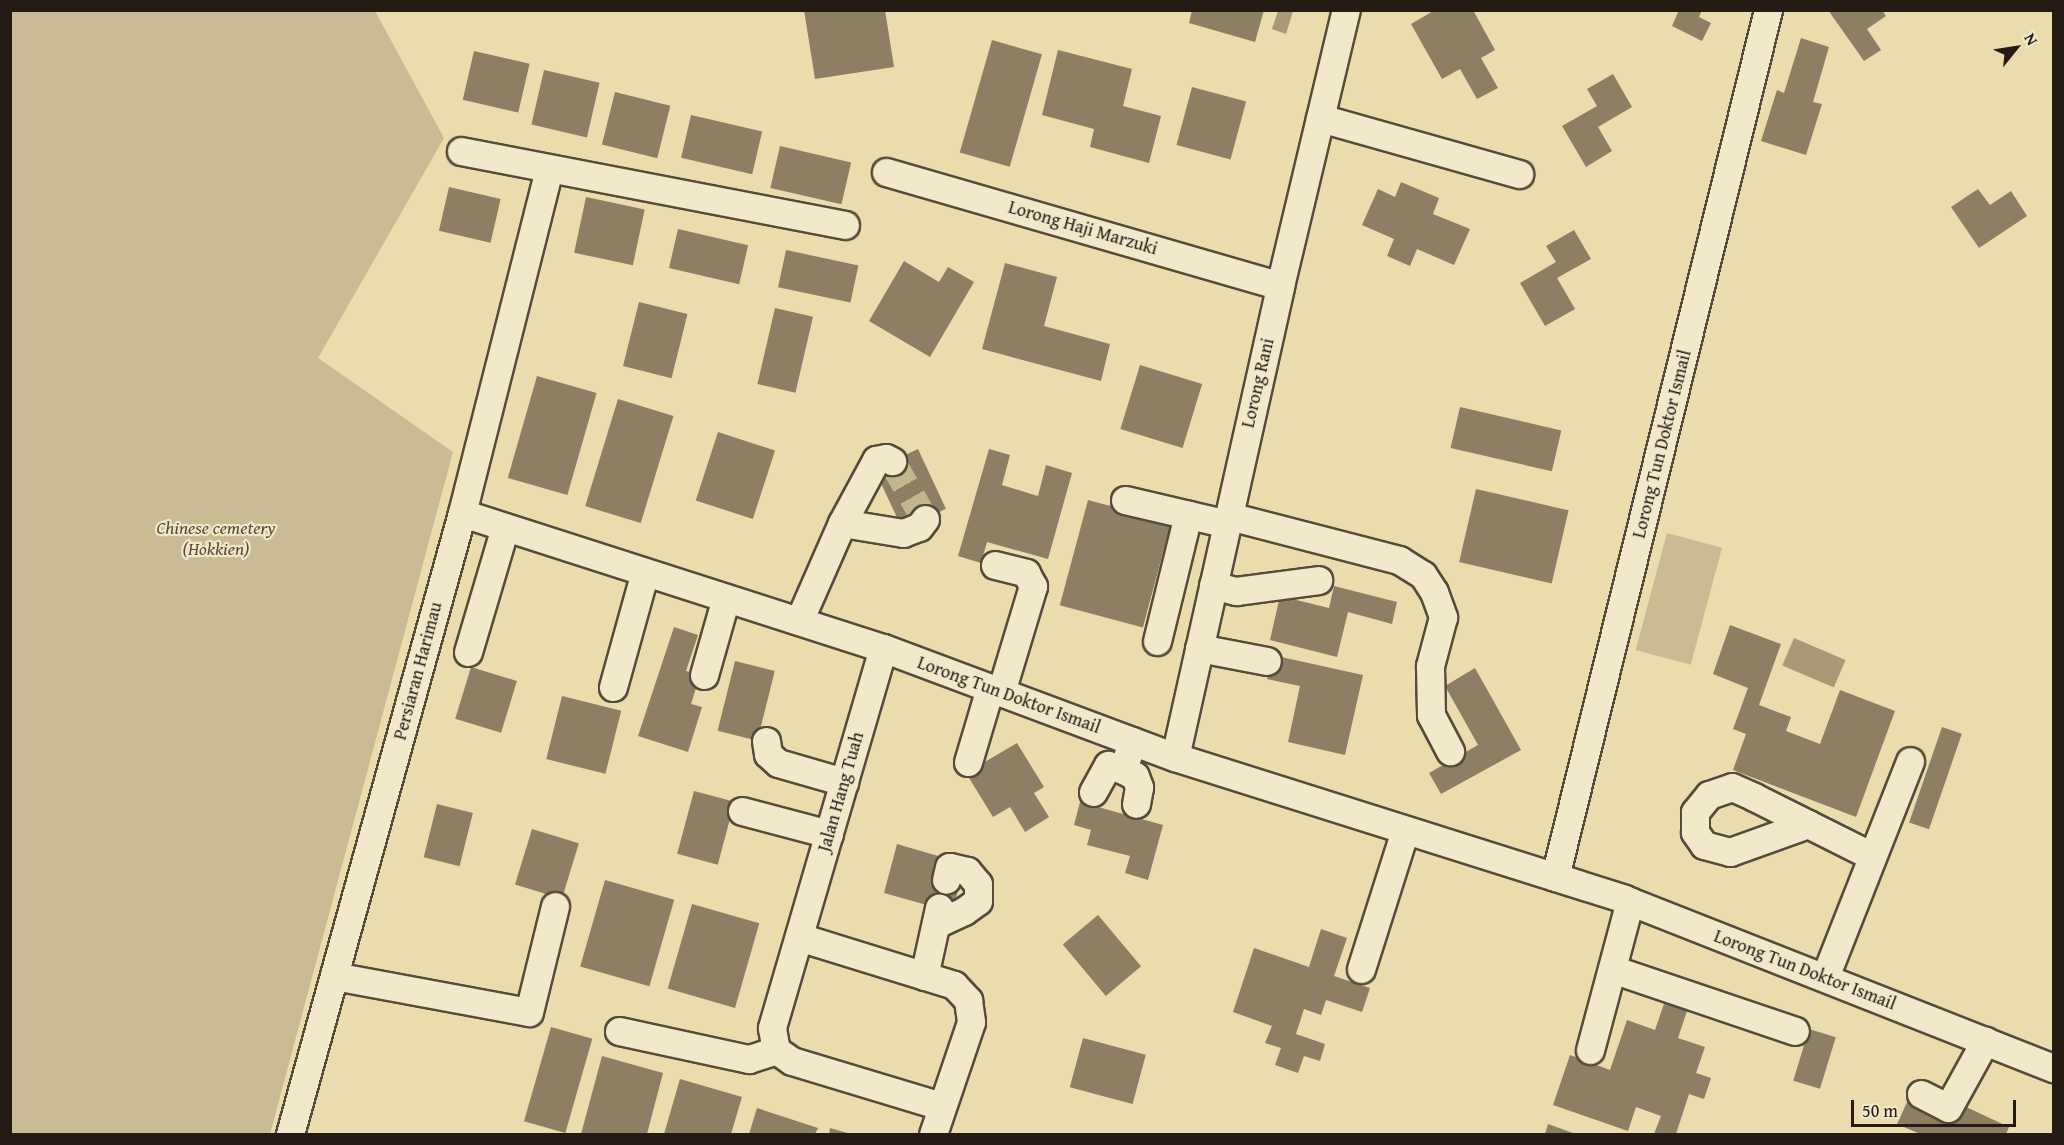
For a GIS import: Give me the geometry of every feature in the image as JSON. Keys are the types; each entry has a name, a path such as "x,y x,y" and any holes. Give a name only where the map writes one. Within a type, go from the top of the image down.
{"street":[{"name":"Lorong Rani","path":"1174,757 1280,286 1346,10"},
{"name":"Lorong Tun Doktor Ismail","path":"1556,877 1768,10"},
{"path":"1320,118 1519,174"},
{"path":"461,151 846,225"},
{"name":"Persiaran Harimau","path":"290,1134 462,513 549,169"},
{"name":"Lorong Haji Marzuki","path":"886,171 1280,286"},
{"path":"800,621 842,523 876,460 886,458 892,461"},
{"path":"1125,500 1188,515 1228,520 1399,560 1423,575 1434,592 1443,617 1430,666 1431,715 1450,751"},
{"name":"Lorong Tun Doktor Ismail","path":"462,513 883,648 1174,757 1630,901 2054,1068"},
{"path":"1157,641 1188,515"},
{"path":"842,523 903,533 919,527 925,519"},
{"path":"468,652 505,527"},
{"path":"968,762 1033,586 1026,573 995,565"},
{"path":"613,687 645,572"},
{"path":"1213,585 1236,591 1318,580"},
{"path":"704,675 726,598"},
{"name":"Jalan Hang Tuah","path":"776,1050 772,1028 883,648"},
{"path":"1199,648 1267,661"},
{"path":"766,741 768,754 778,763 844,782"},
{"path":"1123,770 1132,741"},
{"path":"1825,977 1910,761"},
{"path":"1093,792 1107,765 1135,776 1139,787 1136,804"},
{"path":"742,811 829,834"},
{"path":"1808,824 1872,856"},
{"path":"1361,969 1405,830"},
{"path":"924,976 937,916 964,911 978,901 978,884 967,871 949,867 946,880"},
{"path":"1590,1050 1630,901"},
{"path":"334,976 529,1012 555,906"},
{"path":"799,937 954,986 968,1000 971,1022 933,1134"},
{"path":"1612,969 1795,1031"},
{"path":"619,1031 750,1059 776,1050 792,1061 941,1106"},
{"path":"1921,1094 1948,1108 1985,1041"}],"green space":[{"name":"Chinese cemetery (Hokkien)","path":"10,11 375,11 444,138 318,358 453,452 270,1134 11,1134"},
{"path":"1667,533 1722,548 1691,665 1636,650"}],"shaded area":[{"path":"1278,11 1293,11 1286,34 1272,29"},
{"path":"1794,638 1846,660 1834,687 1782,666"}],"building":[{"path":"804,10 885,10 894,67 815,79"},
{"path":"1192,10 1264,10 1255,42 1189,23"},
{"path":"1435,10 1473,10 1495,50 1481,58 1498,88 1477,99 1460,69 1442,79 1411,24"},
{"path":"1679,10 1702,10 1699,17 1711,23 1702,41 1672,26"},
{"path":"1828,10 1882,10 1886,16 1867,29 1881,50 1864,61"},
{"path":"1801,38 1829,47 1813,102 1822,104 1806,155 1761,141 1777,90 1784,93"},
{"path":"992,40 1042,54 1010,167 960,152"},
{"path":"1058,50 1132,69 1123,106 1161,116 1149,163 1090,147 1094,129 1042,115"},
{"path":"474,51 530,64 518,113 463,100"},
{"path":"544,70 600,83 587,137 531,125"},
{"path":"1613,74 1632,107 1598,127 1612,151 1586,167 1562,126 1597,106 1587,89"},
{"path":"1192,87 1246,101 1231,159 1176,145"},
{"path":"615,92 670,106 657,158 602,144"},
{"path":"691,115 762,131 752,174 681,158"},
{"path":"780,146 851,162 841,204 770,188"},
{"path":"1401,182 1439,198 1433,214 1470,229 1454,265 1417,249 1410,266 1387,256 1394,239 1362,225 1378,189 1395,197"},
{"path":"449,187 501,199 491,243 439,231"},
{"path":"1978,189 1990,205 2011,191 2027,216 1979,248 1951,207"},
{"path":"586,197 645,209 633,265 574,253"},
{"path":"678,229 748,245 739,284 669,268"},
{"path":"1574,230 1591,259 1557,278 1575,309 1545,326 1520,283 1556,262 1546,246"},
{"path":"786,250 858,265 850,303 778,287"},
{"path":"904,261 939,282 948,267 974,282 930,357 869,321"},
{"path":"1005,263 1057,277 1044,326 1110,344 1101,381 982,349"},
{"path":"639,302 688,314 672,378 623,366"},
{"path":"775,308 813,317 795,393 757,384"},
{"path":"1140,365 1202,384 1183,448 1120,429"},
{"path":"537,376 597,393 567,495 508,478"},
{"path":"618,399 673,416 641,523 585,506"},
{"path":"1460,407 1561,430 1552,471 1451,448"},
{"path":"718,432 775,451 753,519 696,500"},
{"path":"918,449 946,509 902,529 874,469"},
{"path":"989,449 1010,455 1002,485 1038,496 1046,465 1072,473 1048,559 987,542 981,563 958,556"},
{"path":"1476,489 1569,510 1552,583 1459,562"},
{"path":"1088,500 1171,522 1143,628 1060,605"},
{"path":"1334,586 1397,602 1392,624 1348,612 1337,657 1270,640 1280,596 1329,608"},
{"path":"1730,625 1781,644 1759,705 1791,717 1786,731 1820,744 1840,690 1895,711 1856,817 1733,770 1746,734 1733,729 1748,688 1713,674"},
{"path":"674,627 698,635 686,671 700,675 691,704 702,707 688,752 638,736"},
{"path":"1272,655 1363,675 1345,755 1288,742 1300,686 1267,679"},
{"path":"735,661 775,671 757,741 718,731"},
{"path":"471,667 517,681 501,733 455,719"},
{"path":"1475,668 1521,750 1441,794 1429,773 1478,745 1445,686"},
{"path":"562,696 621,711 605,774 546,759"},
{"path":"1942,727 1962,734 1929,829 1909,822"},
{"path":"1017,743 1044,787 1034,793 1049,817 1025,832 1010,807 993,817 966,773"},
{"path":"694,791 735,802 718,865 677,854"},
{"path":"1080,802 1163,825 1148,880 1125,873 1130,856 1087,845 1091,830 1074,825"},
{"path":"437,804 473,813 460,866 424,857"},
{"path":"532,829 579,843 562,899 515,884"},
{"path":"897,844 945,858 940,878 960,884 952,912 884,893"},
{"path":"605,880 674,900 649,986 580,967"},
{"path":"692,904 759,923 735,1008 668,989"},
{"path":"1098,915 1141,966 1106,996 1063,945"},
{"path":"1321,929 1347,938 1334,976 1370,988 1362,1012 1326,1000 1321,1015 1304,1009 1296,1034 1325,1044 1320,1061 1304,1056 1298,1073 1275,1065 1281,1048 1265,1043 1272,1026 1233,1012 1254,948 1309,967"},
{"path":"1667,995 1690,1002 1678,1038 1705,1047 1696,1073 1711,1078 1704,1099 1689,1094 1676,1134 1654,1134 1661,1116 1636,1107 1628,1131 1553,1105 1570,1055 1610,1070 1627,1020 1655,1030"},
{"path":"551,1027 592,1039 565,1133 524,1121"},
{"path":"1809,1029 1836,1037 1820,1089 1793,1081"},
{"path":"1083,1038 1146,1055 1133,1104 1070,1087"},
{"path":"602,1056 663,1073 647,1134 581,1134"},
{"path":"680,1079 742,1097 731,1134 664,1134"},
{"path":"1908,1100 1957,1122 1964,1106 2009,1127 2006,1134 1920,1134 1897,1124"},
{"path":"757,1108 818,1128 815,1134 749,1134"},
{"path":"1548,1124 1573,1133 1573,1134 1545,1134"},
{"path":"830,1128 851,1134 829,1134"}],"tunnel":[{"path":"892,461 925,519"}]}
